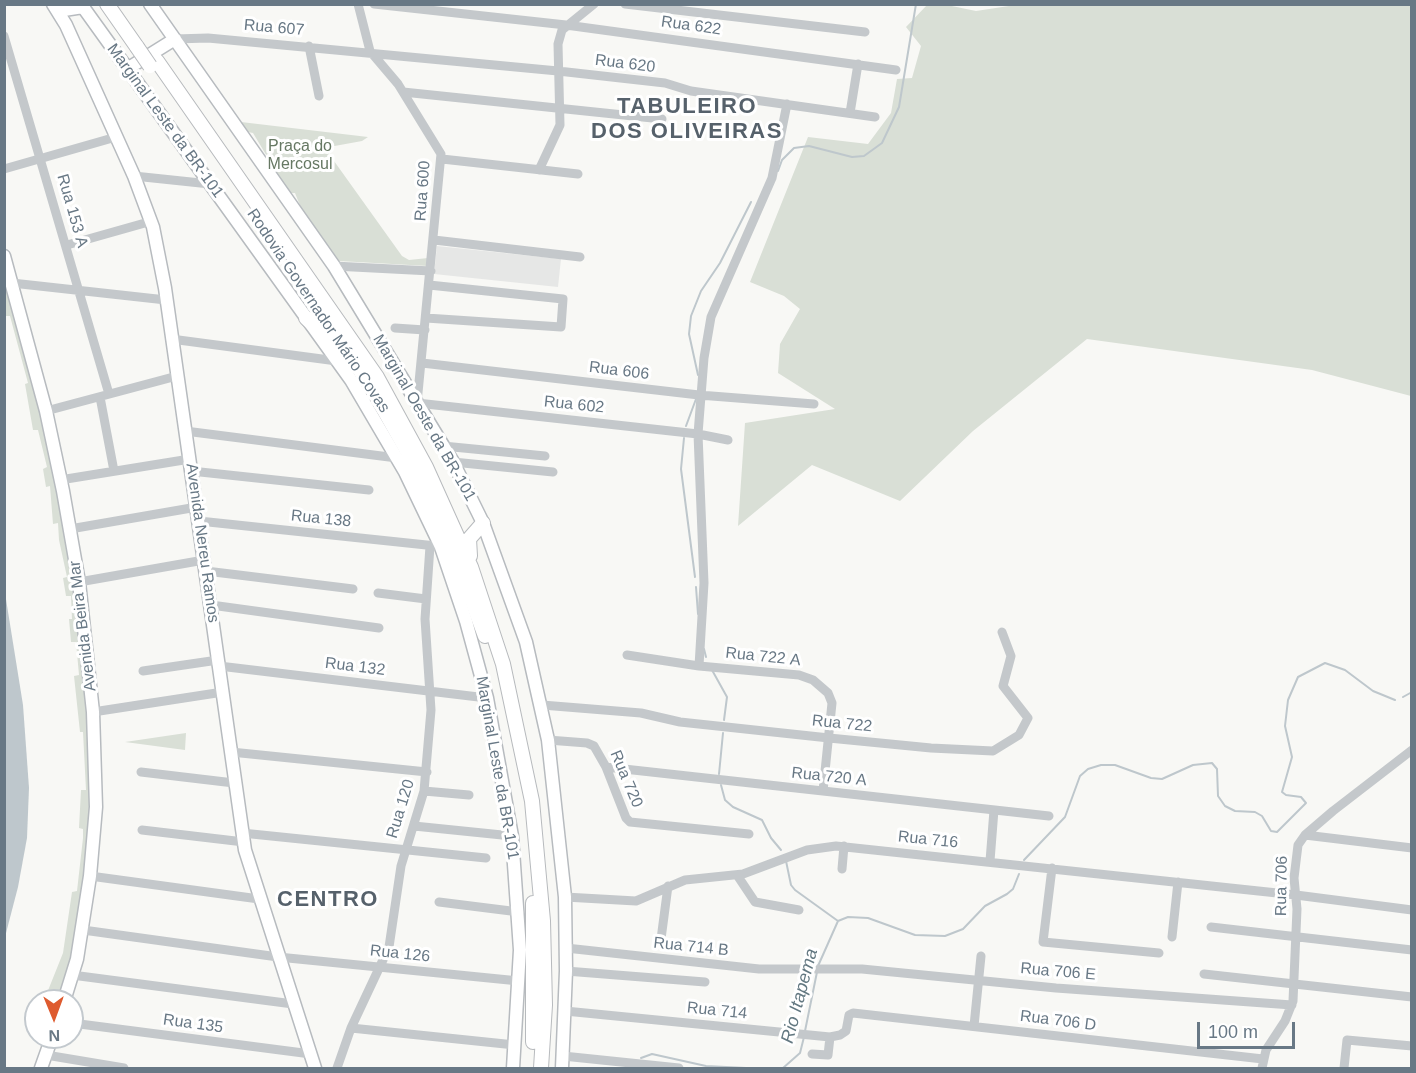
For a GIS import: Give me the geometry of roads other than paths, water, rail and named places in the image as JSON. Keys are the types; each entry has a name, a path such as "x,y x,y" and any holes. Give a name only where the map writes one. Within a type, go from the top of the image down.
{"highway":[{"name":"Rodovia Governador Mário Covas","path":"107,4 140,44 340,339 385,410 429,494 453,549 491,653 510,733 525,820 533,897 535,983 532,1068"},
{"name":"Rodovia Governador Mário Covas","path":"118,4 140,44"},
{"name":"Rodovia Governador Mário Covas","path":"153,63 377,376 431,477 471,567 503,664 532,801 544,931 541,1068"},
{"path":"306,318 340,350 385,410"},
{"path":"471,567 469,539 483,523"}],"main road":[{"name":"Marginal Oeste da BR-101","path":"150,4 334,266 453,462 483,523 523,633 542,705 548,740 565,897 566,970 562,1062"},
{"path":"59,6 82,6"},
{"name":"Avenida Nereu Ramos","path":"59,6 152,221 197,507 243,837 259,899 315,1068"},
{"name":"Marginal Leste da BR-101","path":"82,6 337,361 397,458 436,546 466,621 487,698 512,836 519,912 519,981 513,1068"},
{"path":"127,69 175,39"},
{"name":"Avenida Beira Mar","path":"4,256 46,411 70,529 79,582 93,712 96,807 90,876 82,930 68,989"},
{"path":"41,1068 48,1049"}],"street":[{"name":"Rua 600","path":"358,4 370,51 403,92 436,145 442,159 417,403"},
{"name":"Rua 622","path":"374,4 566,25 896,70"},
{"path":"539,170 558,130 558,44 561,30 594,4"},
{"path":"626,4 865,32"},
{"name":"Rua 153 A","path":"4,36 80,291 104,396 114,471"},
{"name":"Rua 607","path":"175,39 208,38 370,51"},
{"path":"309,46 319,96"},
{"name":"Rua 620","path":"370,51 665,83 691,91 875,117"},
{"path":"850,113 858,64"},
{"path":"403,92 662,119"},
{"path":"699,666 704,583 698,434 699,396 711,317 766,194 787,104"},
{"path":"4,169 116,137"},
{"path":"442,159 578,174"},
{"path":"134,176 210,184"},
{"path":"66,245 152,221"},
{"path":"434,240 580,257"},
{"path":"334,266 431,271"},
{"path":"12,283 166,300"},
{"path":"426,318 561,327 563,299 429,285"},
{"path":"395,328 425,330"},
{"path":"171,339 337,361"},
{"name":"Rua 606","path":"422,363 699,396 814,404"},
{"path":"46,411 177,376"},
{"name":"Rua 602","path":"417,403 698,434 728,440"},
{"path":"185,431 397,458"},
{"path":"443,446 545,456"},
{"path":"453,462 553,472"},
{"path":"60,480 114,471 190,465 369,490"},
{"path":"70,529 197,507"},
{"name":"Rua 138","path":"199,521 436,546"},
{"name":"Rua 120","path":"337,1068 351,1028 382,968 389,947 397,880 428,772 431,691 426,599 436,546"},
{"path":"79,582 205,566 353,589"},
{"path":"378,593 426,599"},
{"path":"210,605 380,628"},
{"name":"Rua 722","path":"542,705 633,712 680,722 829,738 980,752 993,751 1003,747 1019,735 1028,718 1003,686 1011,656 1002,632"},
{"name":"Rua 722 A","path":"627,655 699,666 809,678 831,700 823,791"},
{"name":"Rua 132","path":"143,671 218,663 487,698"},
{"path":"93,712 223,692"},
{"name":"Rua 720","path":"548,740 591,744 596,748 626,818 630,822 749,834"},
{"name":"Rua 706","path":"1262,1064 1292,1005 1296,937 1295,855 1305,835 1412,750"},
{"path":"231,752 428,772"},
{"name":"Rua 720 A","path":"606,767 1049,816"},
{"path":"141,772 234,783"},
{"path":"424,791 469,795"},
{"path":"990,861 994,810"},
{"path":"414,826 512,836"},
{"path":"142,830 405,849 486,858"},
{"path":"1305,835 1412,848"},
{"path":"842,869 844,846"},
{"name":"Rua 716","path":"565,897 632,902 690,878 737,875 807,850 844,846 1296,895 1412,910"},
{"path":"1052,868 1043,942 1159,952"},
{"path":"737,875 755,902 799,910"},
{"path":"90,876 259,899"},
{"path":"1172,937 1178,882"},
{"path":"661,939 668,886"},
{"path":"439,902 519,912"},
{"path":"1211,927 1412,950"},
{"name":"Rua 126","path":"82,930 278,957 519,981"},
{"name":"Rua 714 B","path":"566,948 759,969 822,969"},
{"path":"974,1026 981,956"},
{"name":"Rua 706 E","path":"822,969 873,970 1292,1005"},
{"path":"566,970 705,982"},
{"path":"1204,974 1294,982 1412,997"},
{"path":"72,975 293,1004"},
{"name":"Rua 714","path":"565,1011 830,1037"},
{"name":"Rua 706 D","path":"830,1037 846,1031 850,1013 974,1026 1262,1064"},
{"name":"Rua 135","path":"84,1025 310,1054"},
{"path":"351,1028 516,1045"},
{"path":"812,1054 828,1055 830,1037"},
{"path":"1344,1068 1347,1040 1412,1046"},
{"path":"46,1055 124,1068"},
{"path":"562,1062 679,1068"}],"waterway":[{"path":"778,171 782,160 794,148 809,146 852,157 864,156 882,143 899,107 916,4"},
{"path":"698,375 689,334 691,316 701,291 720,263 751,202"},
{"path":"686,426 696,399"},
{"path":"684,438 681,469 695,577"},
{"path":"696,587 698,614"},
{"path":"704,649 706,657"},
{"name":"Rio Itapema","path":"1024,860 1065,817 1080,776 1088,769 1101,765 1115,765 1151,778 1162,779 1193,765 1212,763 1217,769 1218,796 1225,806 1235,811 1255,812 1262,816 1271,831 1277,832 1306,803 1301,797 1286,795 1282,792 1292,757 1285,726 1288,700 1298,677 1325,663 1345,670 1373,691 1395,700"},
{"path":"712,670 727,697 724,720"},
{"name":"Rio Itapema","path":"1403,697 1412,692"},
{"path":"719,774 723,733"},
{"path":"721,785 725,800 733,807 762,820 771,838 781,850"},
{"path":"786,861 791,885 795,890 838,921"},
{"name":"Rio Itapema","path":"818,966 838,921 848,917 868,918 915,935 945,936 963,929 985,906 1013,889 1019,874"},
{"name":"Rio Itapema","path":"805,1031 817,972"},
{"name":"Rio Itapema","path":"783,1068 800,1053 804,1037"},
{"name":"Rio Itapema","path":"641,1058 652,1054 706,1066 746,1068"}],"district":[{"name":"TABULEIRO DOS OLIVEIRAS","path":"687,120"},
{"name":"CENTRO","path":"328,900"}],"park label":[{"name":"Praça do Mercosul","path":"300,156"}]}
